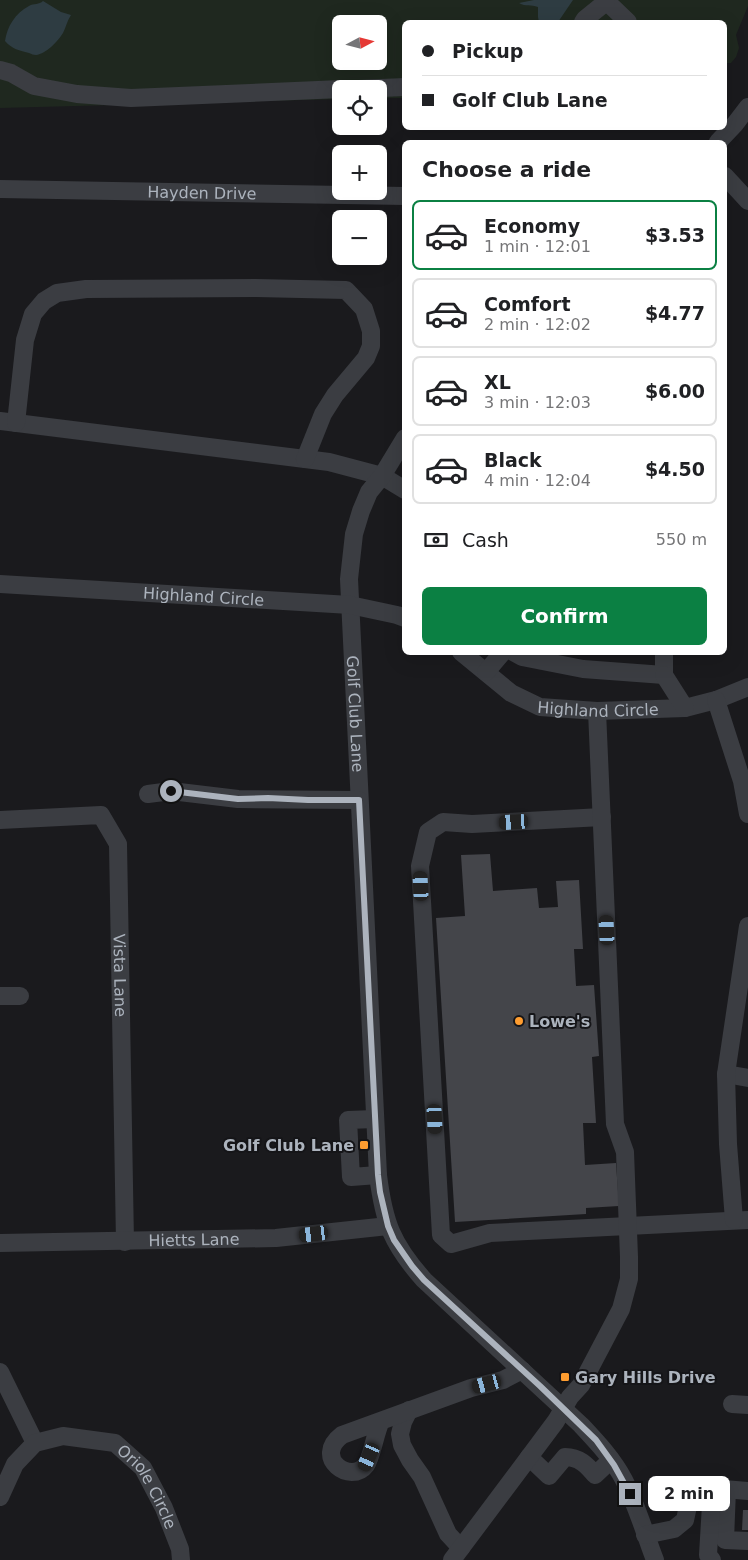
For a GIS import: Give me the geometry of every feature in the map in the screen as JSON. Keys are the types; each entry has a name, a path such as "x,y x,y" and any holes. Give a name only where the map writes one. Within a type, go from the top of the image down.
{"street":[{"path":"584,20 605,1 626,20"},
{"path":"0,70 11,73 34,86 77,94 131,98 332,89"},
{"path":"387,88 402,87"},
{"path":"720,140 748,107"},
{"path":"727,178 748,201"},
{"name":"Hayden Drive","path":"0,189 402,196"},
{"path":"305,459 323,414 335,395 366,358 371,346 371,331 364,309 346,290 95,288 58,294 44,301 33,314 25,340 8,422 329,462 382,476 402,488"},
{"name":"Golf Club Lane","path":"402,443 382,476 369,492 361,511 354,534 349,579 380,1192 388,1226 394,1240 424,1280 596,1440 611,1460 630,1494 656,1560"},
{"name":"Highland Circle","path":"0,584 350,605 402,617"},
{"name":"Highland Circle","path":"465,655 511,693 540,706 598,711 685,708 716,700 748,687"},
{"path":"486,672 500,655"},
{"path":"518,655 583,668 664,675"},
{"path":"664,655 664,675 685,708"},
{"path":"716,700 742,781 748,814"},
{"path":"409,1410 400,1434 402,1444 422,1477 457,1554 563,1410 570,1397 581,1385 621,1310 629,1280 628,1226 625,1152 616,1124 598,711"},
{"path":"148,794 171,791 238,799 359,800"},
{"name":"Vista Lane","path":"0,820 101,815 118,844 125,1242"},
{"path":"602,817 472,824 443,822 428,832 420,866 442,1235 451,1244 490,1233 741,1220 728,1144 726,1074 748,926"},
{"path":"0,996 20,996"},
{"path":"726,1074 748,1078"},
{"path":"375,1119 348,1120 351,1177 378,1175"},
{"name":"Hietts Lane","path":"0,1243 276,1238 388,1226"},
{"path":"381,1421 471,1388 503,1380 522,1370"},
{"path":"0,1372 35,1443 15,1464 0,1497"},
{"name":"Oriole Circle","path":"35,1443 63,1436 115,1443 143,1468 164,1508 180,1549 181,1560"},
{"path":"529,1457 549,1476 565,1457 574,1457 587,1466 595,1475 611,1460"},
{"path":"645,1534 674,1529 685,1520 691,1492 722,1493 748,1491"},
{"path":"722,1493 748,1503"},
{"path":"722,1493 725,1540 748,1541"},
{"path":"712,1560 708,1555 722,1493"}],"shaded area":[{"path":"0,0 748,0 748,6 736,35 739,48 736,57 731,63 727,63 727,20 402,20 402,98 387,98 387,80 332,80 332,99 0,108"},
{"path":"534,0 573,0 559,20 539,20 538,7 519,3"},
{"path":"43,1 61,12 71,15 61,36 48,50 36,55 10,46 5,41 12,21 24,9"}],"building":[{"name":"Lowe's","path":"490,854 493,891 537,888 539,908 558,907 556,881 579,880 583,949 574,949 576,986 594,985 599,1056 592,1057 596,1123 583,1123 585,1165 616,1163 619,1206 586,1208 586,1214 455,1222 436,918 465,916 461,855"},
{"path":"743,1510 748,1510 748,1530 742,1530"}],"place":[{"name":"Lowe's","path":"519,1021"},
{"name":"Golf Club Lane","path":"364,1145"},
{"name":"Gary Hills Drive","path":"565,1377"}],"route":[{"path":"171,791 238,799 359,800 378,1175 388,1226 403,1254 424,1280 596,1440 623,1479 630,1494"}]}
